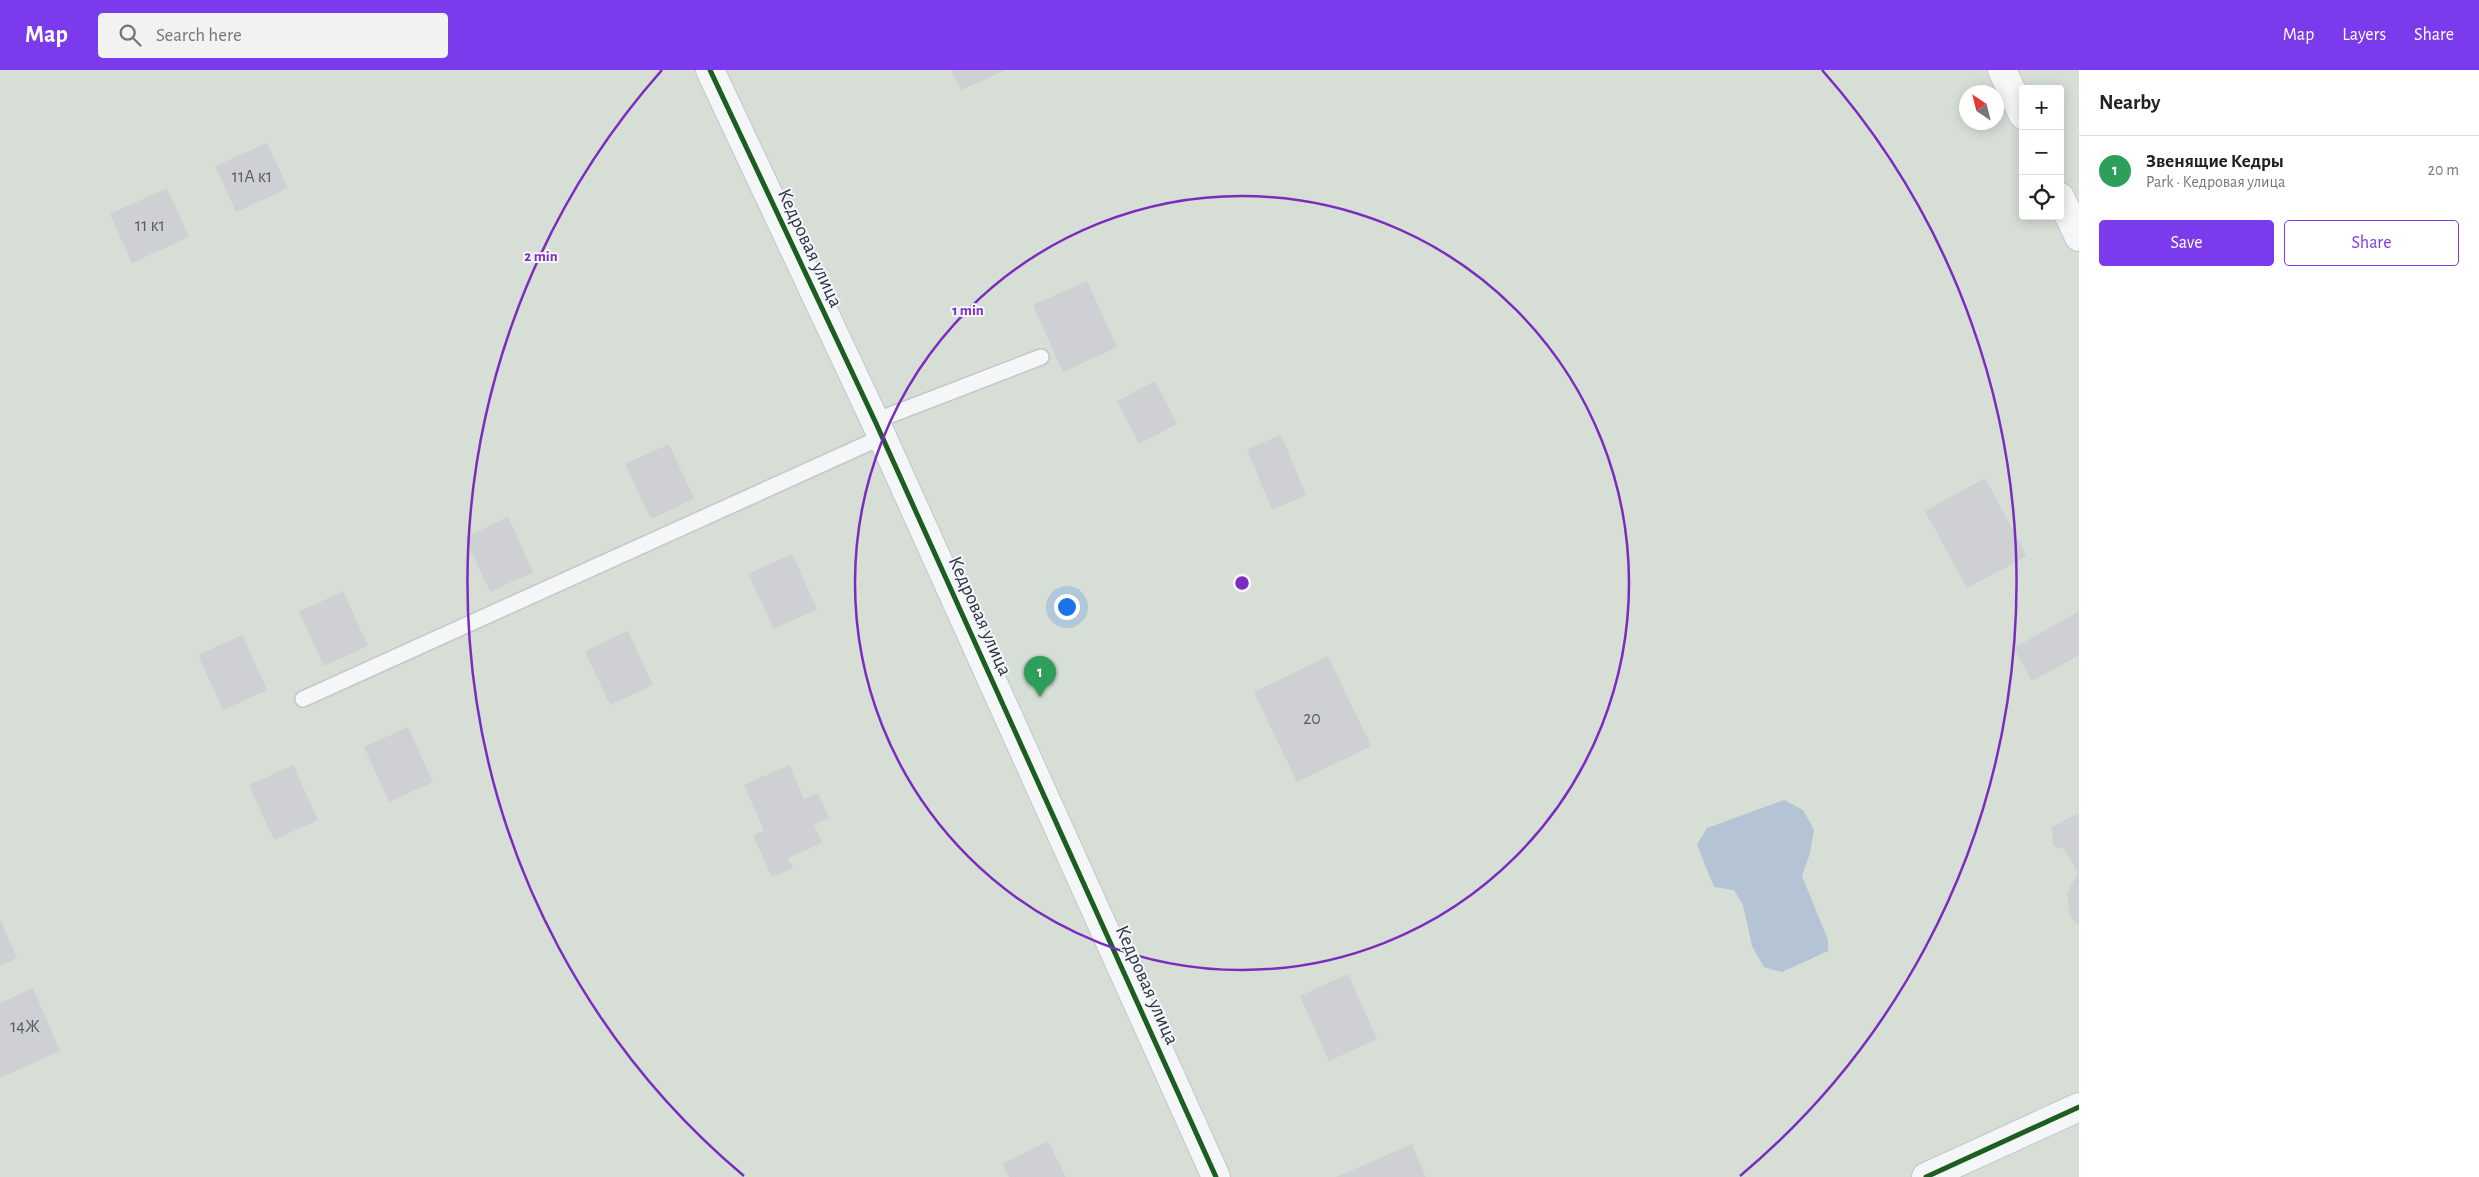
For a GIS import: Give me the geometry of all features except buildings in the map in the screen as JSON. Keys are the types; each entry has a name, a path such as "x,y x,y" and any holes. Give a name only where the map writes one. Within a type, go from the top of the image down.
{"street":[{"name":"Кедровая улица","path":"710,70 879,429 1216,1177"},
{"path":"2002,70 2019,106"},
{"path":"2064,205 2079,237"},
{"path":"1926,1177 2079,1107"}],"lane":[{"path":"303,699 879,429 1041,357"}],"shaded area":[{"path":"0,70 2079,70 2079,1177 0,1177"}],"water":[{"path":"1784,800 1803,810 1814,830 1810,853 1802,876 1828,940 1828,951 1782,972 1764,967 1752,946 1743,905 1734,890 1714,887 1697,845 1707,828"}],"cycle path":[{"path":"710,70 875,421 1216,1177"},
{"path":"1926,1177 2079,1107"}],"place":[{"name":"Звенящие Кедры","path":"1040,697"}]}
